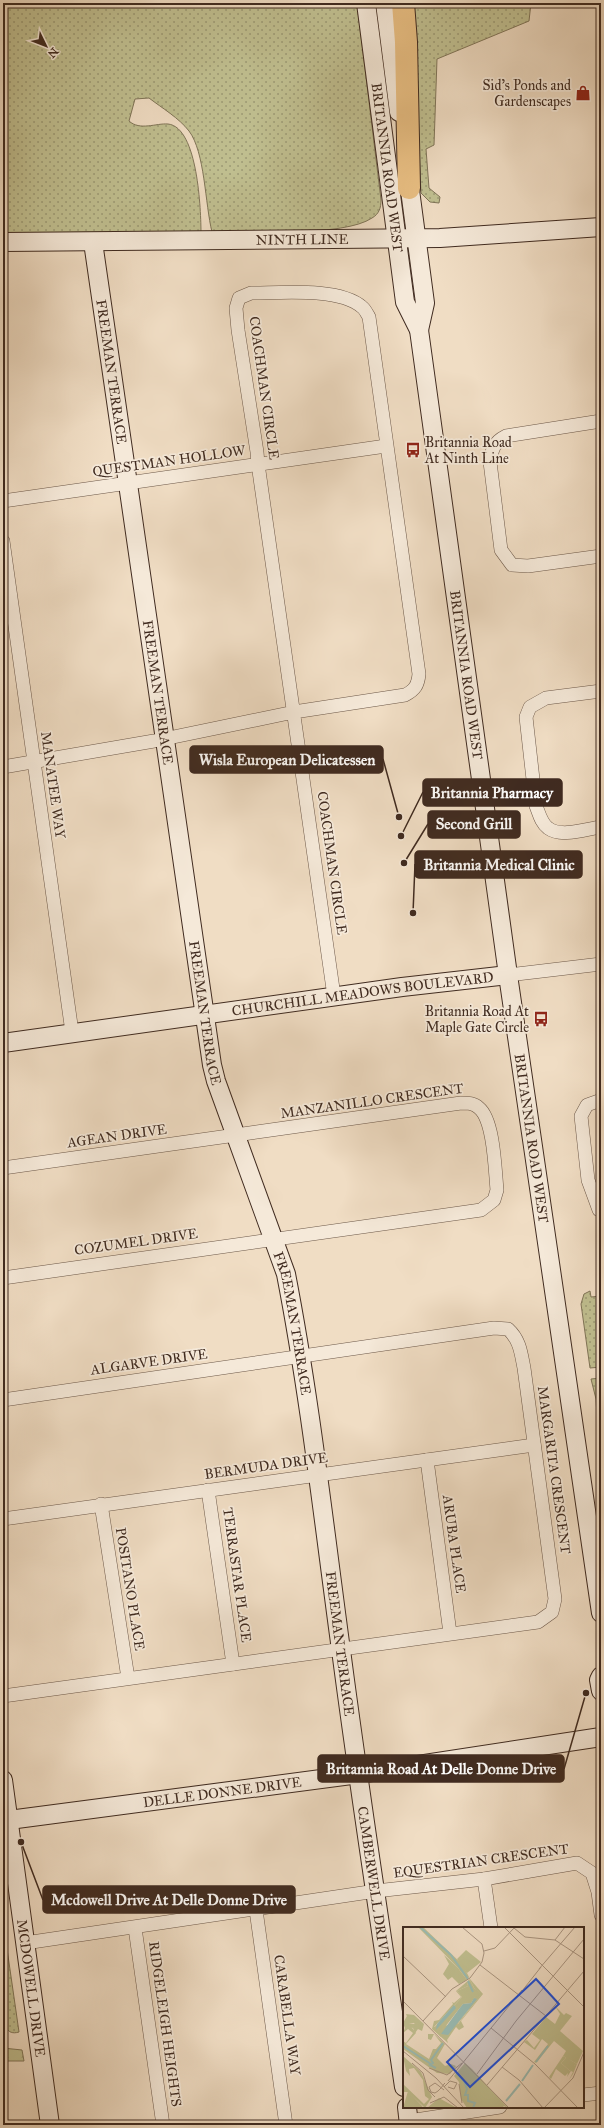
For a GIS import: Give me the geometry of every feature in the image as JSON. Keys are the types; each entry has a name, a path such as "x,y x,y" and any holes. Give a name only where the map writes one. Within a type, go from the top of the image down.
{"highway":[{"path":"394,7 406,49 409,188"}],"street":[{"name":"BRITANNIA ROAD WEST","path":"367,11 405,302 419,330 508,975 601,1613"},
{"name":"BRITANNIA ROAD WEST","path":"409,188 425,303 419,330"},
{"name":"NINTH LINE","path":"3,242 416,238 601,227"},
{"name":"FREEMAN TERRACE","path":"93,242 129,482 164,739 204,1014 216,1082 286,1274 300,1356 359,1774"},
{"name":"COACHMAN CIRCLE","path":"294,712 405,695 413,691 418,683 419,674 369,317 363,308 355,302 326,293 251,294 239,298 236,308 334,996"},
{"path":"601,421 506,436 497,440 491,450 490,462 501,550 512,565 528,566 601,556"},
{"name":"QUESTMAN HOLLOW","path":"3,501 386,446"},
{"name":"MANATEE WAY","path":"3,541 72,1032"},
{"path":"601,690 546,698 530,707 526,717 536,806 541,819 548,828 556,831 566,832 601,826"},
{"path":"3,767 34,763 164,739 294,712"},
{"path":"508,975 601,964"},
{"name":"CHURCHILL MEADOWS BOULEVARD","path":"3,1043 334,996 508,975"},
{"path":"599,1210 588,1180 581,1116 587,1105 601,1100"},
{"name":"MANZANILLO CRESCENT","path":"235,1135 461,1103 471,1103 479,1108 489,1124 497,1190 494,1200 481,1210 274,1239"},
{"name":"AGEAN DRIVE","path":"3,1168 235,1135"},
{"name":"COZUMEL DRIVE","path":"3,1278 274,1239"},
{"name":"MARGARITA CRESCENT","path":"300,1356 494,1328 508,1329 515,1336 519,1344 534,1444 555,1595 552,1612 538,1622 341,1648"},
{"name":"ALGARVE DRIVE","path":"3,1400 300,1356"},
{"name":"BERMUDA DRIVE","path":"3,1519 101,1504 317,1476 534,1444"},
{"name":"ARUBA PLACE","path":"427,1460 450,1633"},
{"name":"TERRASTAR PLACE","path":"208,1490 233,1664"},
{"name":"POSITANO PLACE","path":"101,1504 128,1678"},
{"path":"3,1696 40,1692 341,1648"},
{"path":"601,1676 599,1680 601,1691"},
{"name":"DELLE DONNE DRIVE","path":"9,1820 359,1774 601,1737"},
{"name":"CAMBERWELL DRIVE","path":"359,1774 403,2080"},
{"name":"MCDOWELL DRIVE","path":"3,1780 50,2125"},
{"name":"EQUESTRIAN CRESCENT","path":"25,1943 135,1928 376,1891 484,1879 577,1863 592,1873 598,1892 601,1915"},
{"path":"484,1879 491,1927"},
{"name":"CARABELLA WAY","path":"256,1910 286,2125"},
{"name":"RIDGELEIGH HEIGHTS","path":"135,1928 163,2125"},
{"path":"584,2095 601,2093"},
{"path":"408,2118 492,2108"}],"green space":[{"path":"3,3 357,3 381,200 379,210 372,218 359,224 319,231 212,232 204,179 194,140 189,131 180,122 149,98 135,99 129,121 138,126 168,124 178,129 186,139 192,154 196,172 201,234 3,234"},
{"path":"412,3 531,3 529,21 437,59 434,145 426,149 429,188 440,197 439,203 430,202 421,193"},
{"path":"590,1291 591,1297 601,1296 601,1355 599,1355 601,1367 590,1368 581,1304 584,1294"},
{"path":"601,1378 601,1432 598,1433 596,1399 591,1379"},
{"path":"3,1921 19,2032 15,2033 8,2031 6,2028 3,2014"},
{"path":"3,2048 22,2050 24,2061 3,2061"}],"waterway":[{"path":"236,3 245,3"}],"place":[{"name":"Sid's Ponds and Gardenscapes","path":"583,93"},
{"name":"Britannia Road At Ninth Line","path":"413,450"},
{"name":"Wisla European Delicatessen","path":"399,817"},
{"name":"Britannia Pharmacy","path":"401,836"},
{"name":"Second Grill","path":"404,863"},
{"name":"Britannia Medical Clinic","path":"413,913"},
{"name":"Britannia Road At Maple Gate Circle","path":"541,1019"},
{"name":"Britannia Road At Delle Donne Drive","path":"586,1693"},
{"name":"Mcdowell Drive At Delle Donne Drive","path":"21,1842"}]}
